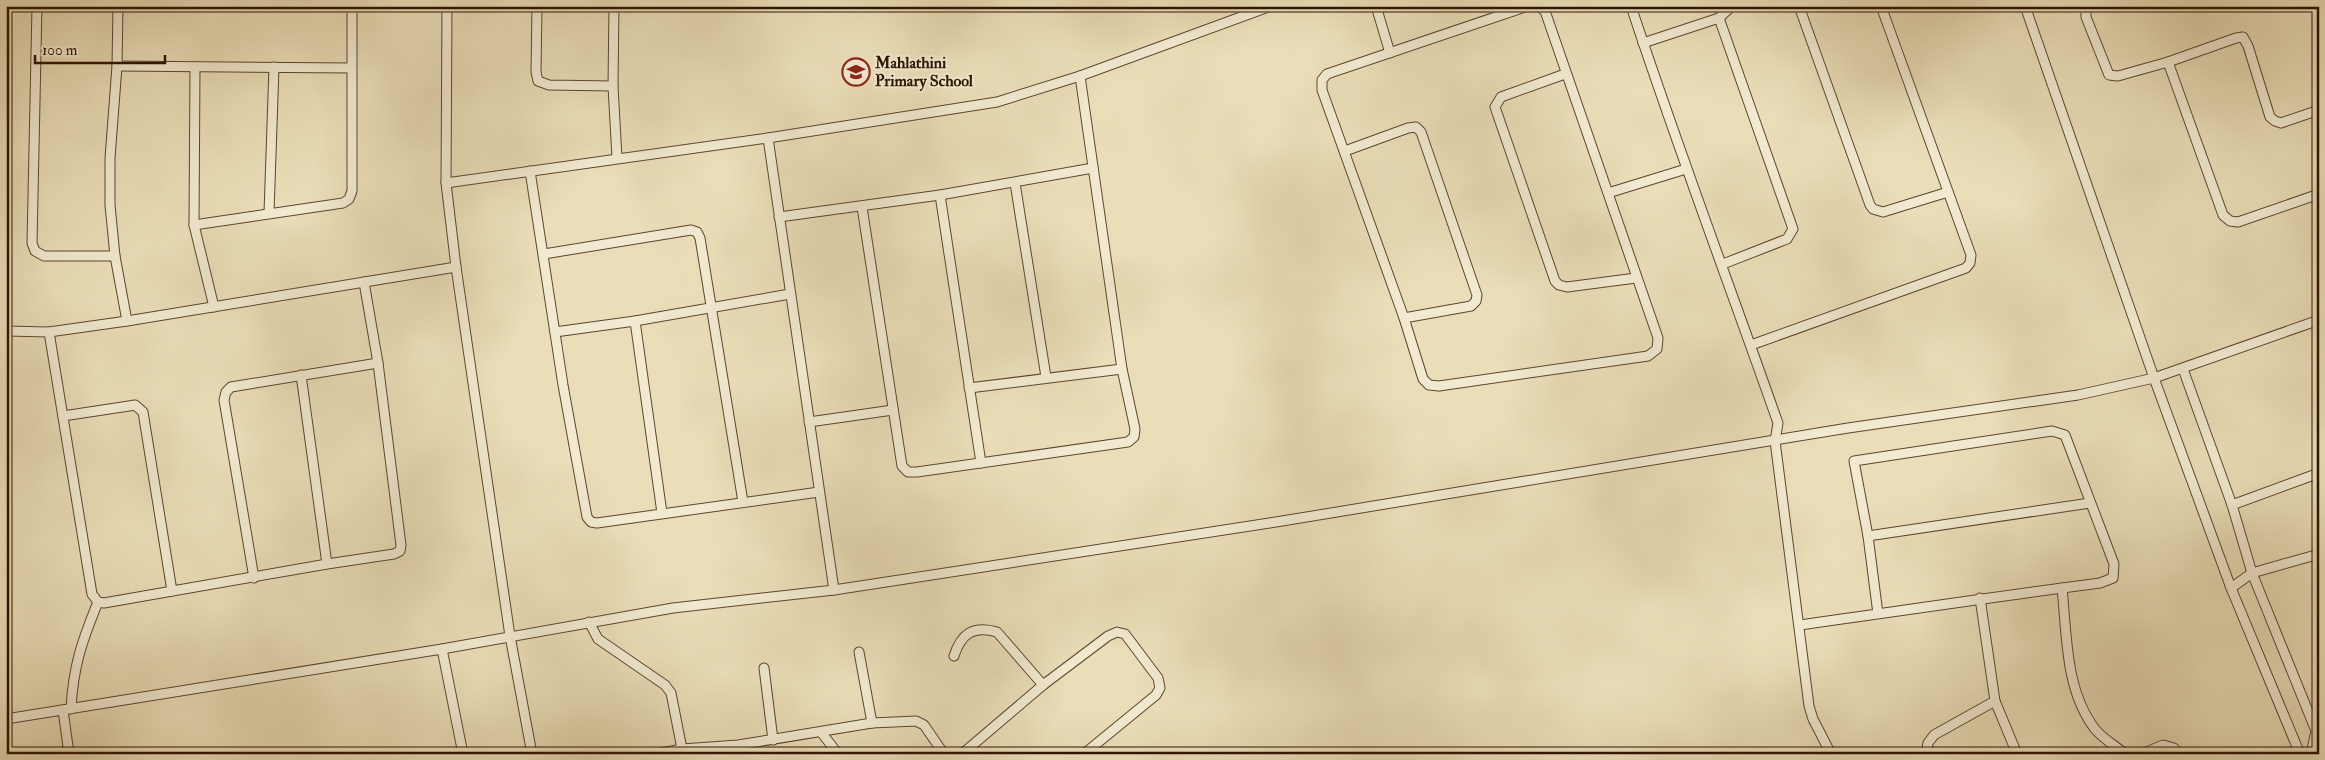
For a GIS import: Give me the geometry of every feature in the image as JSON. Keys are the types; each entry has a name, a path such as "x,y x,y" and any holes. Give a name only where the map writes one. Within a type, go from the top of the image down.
{"street":[{"path":"37,6 32,243 35,251 44,256 115,256"},
{"path":"118,6 117,66 110,183 115,256 128,321"},
{"path":"194,225 344,203 349,199 352,191 352,6"},
{"path":"447,6 446,183 456,267 510,636 532,754"},
{"path":"537,6 536,72 538,81 549,85 613,86"},
{"path":"614,6 613,86 617,158"},
{"path":"446,183 768,138 997,102 1080,76 1271,6"},
{"path":"1376,6 1390,53"},
{"path":"1528,6 1327,74 1322,80 1322,90 1404,318 1423,379 1429,385 1439,386 1648,356 1657,349 1658,343 1545,11 1538,6"},
{"path":"1631,6 1686,169 1723,264 1778,423 1775,441 1809,706 1813,719 1831,754"},
{"path":"1643,43 1719,18 1732,6"},
{"path":"1799,6 1873,209 1883,212 1948,192"},
{"path":"1750,345 1966,268 1970,264 1971,255 1882,6"},
{"path":"2025,6 2154,378 2231,588 2300,754"},
{"path":"2086,6 2086,17 2109,75 2118,76 2168,62 2243,37 2248,46 2270,117 2281,123 2319,110"},
{"path":"2317,6 2319,12"},
{"path":"1719,18 1793,229 1787,239 1723,264"},
{"path":"2168,62 2223,215 2230,221 2238,222 2319,194"},
{"path":"117,66 351,68"},
{"path":"195,66 194,225 214,307"},
{"path":"269,213 274,67"},
{"path":"1566,74 1500,97 1495,107 1559,285 1567,287 1636,278"},
{"path":"862,207 902,466 908,472 1128,442 1134,437 1135,429 1122,369 1080,76"},
{"path":"1345,151 1408,128 1416,127 1421,132 1476,295 1476,302 1471,306 1404,318"},
{"path":"768,138 834,590"},
{"path":"779,217 940,196 1093,168"},
{"path":"1608,193 1686,169"},
{"path":"530,171 555,332 587,517 591,522 598,523 819,492"},
{"path":"1015,183 1046,377"},
{"path":"940,196 981,463"},
{"path":"544,254 691,230 697,232 700,238 712,307 743,502"},
{"path":"6,331 49,332 128,321 456,267"},
{"path":"49,332 92,594 98,602 104,603 394,554 400,551 401,545 378,363 364,282"},
{"path":"555,332 635,321 790,294"},
{"path":"6,719 442,649 672,608 834,590 2078,395 2154,378 2183,369 2319,320"},
{"path":"635,321 662,513"},
{"path":"254,578 224,400 226,392 231,387 378,363"},
{"path":"969,388 1122,369"},
{"path":"2183,369 2232,505 2252,572 2316,731 2311,754"},
{"path":"301,375 327,564"},
{"path":"63,416 135,405 143,412 172,591"},
{"path":"809,422 893,410"},
{"path":"1800,626 1878,614 1980,598 2108,581 2115,573 2114,564 2067,437 2062,433 2052,432 1854,461 1868,536 1878,614"},
{"path":"2232,505 2319,473"},
{"path":"1868,536 2090,503"},
{"path":"2231,588 2252,572 2319,554"},
{"path":"2062,588 2072,680 2076,696 2082,710 2096,731 2125,754"},
{"path":"1980,598 1995,701 2017,754"},
{"path":"69,754 67,709 75,667 83,638 98,602"},
{"path":"589,622 598,639 665,685 671,694 682,749"},
{"path":"954,656 958,643 965,634 987,629 997,632 1043,685"},
{"path":"962,754 1043,685 1108,636 1118,632 1125,634 1158,678 1160,688 1156,695 1084,754"},
{"path":"442,649 463,754"},
{"path":"859,652 872,724"},
{"path":"764,668 773,740"},
{"path":"1926,754 1928,743 1934,735 1995,701"},
{"path":"656,754 682,749 740,750 773,740 821,732 872,724 916,721 924,725 944,754"},
{"path":"821,732 838,754"},
{"path":"2142,754 2163,745 2174,748 2179,754"}],"place":[{"name":"Mahlathini Primary School","path":"856,72"}]}
